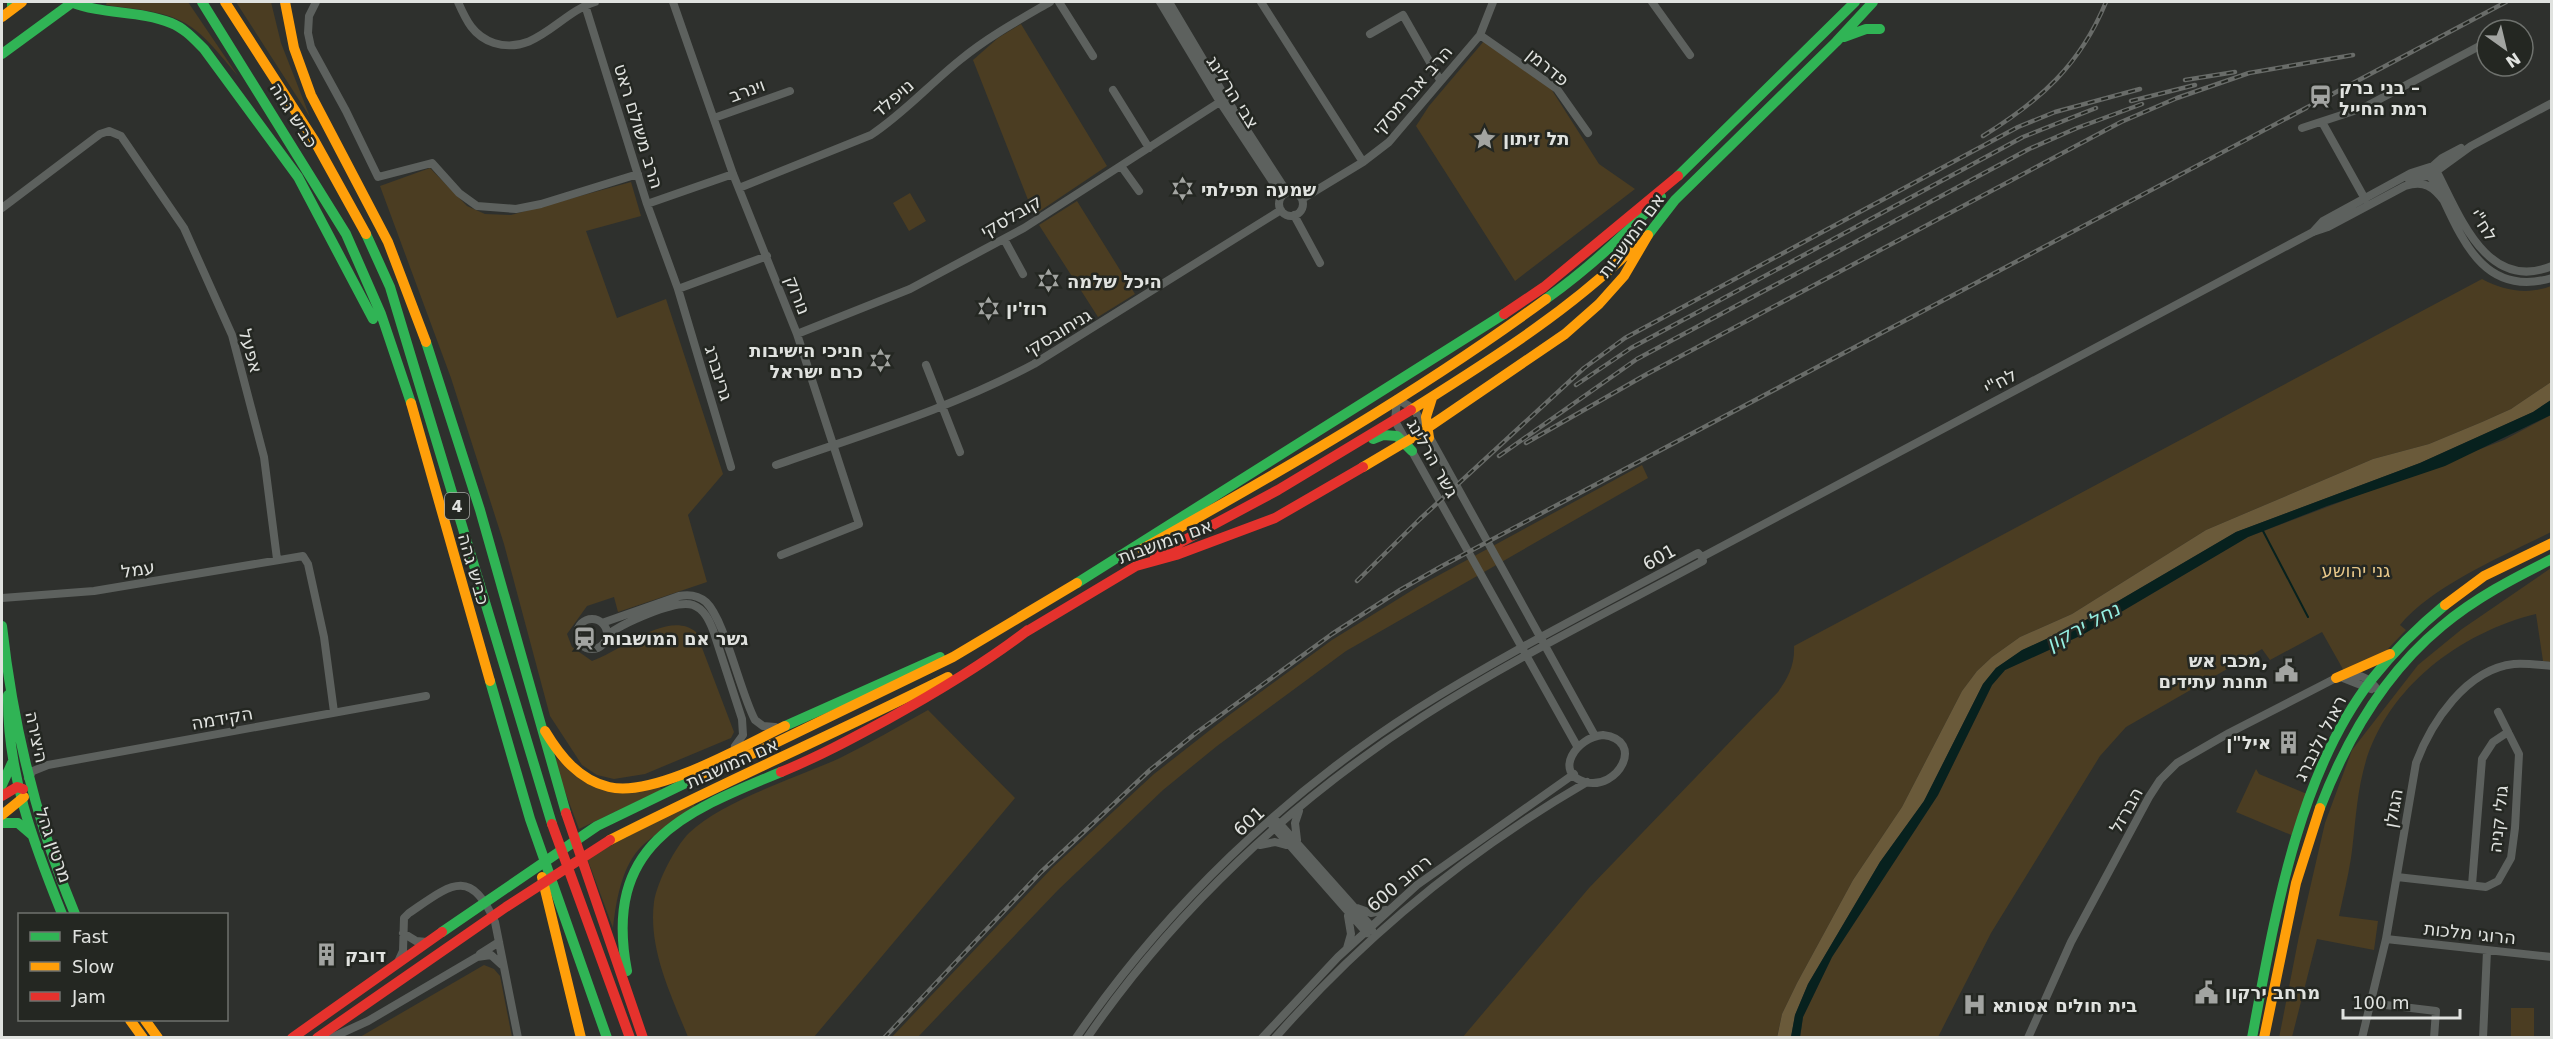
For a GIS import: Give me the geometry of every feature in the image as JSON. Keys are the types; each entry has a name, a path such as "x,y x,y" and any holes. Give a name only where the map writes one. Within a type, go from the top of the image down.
{"main road":[{"path":"2,17 12,5 22,2"},
{"path":"2,54 72,2 96,10 169,22 180,28 204,49 278,149 317,209 361,294 409,397"},
{"name":"כביש גהה","path":"202,2 302,158 346,234 381,314 409,397 530,819 607,1038"},
{"name":"כביש גהה","path":"225,2 330,167 360,219 390,287 557,840 630,1038"},
{"path":"285,2 294,48 310,95 388,242 431,354 480,510 557,788 644,1038"},
{"name":"אם המושבות","path":"317,1038 609,840 682,803 883,711 958,672 1136,566 1176,555 1275,518 1417,435 1565,334 1599,304 1624,276 1654,226 1675,200 1836,42 1873,2"},
{"name":"אם המושבות","path":"292,1038 429,940 597,826 676,787 850,708 974,645 1485,327 1544,287 1683,172 1851,3"},
{"path":"1836,42 1858,30 1880,29"},
{"path":"1101,568 1150,545 1271,477 1529,314 1578,276 1627,233 1683,172"},
{"path":"1136,566 1222,522 1353,447 1434,396 1565,306 1623,259 1654,226"},
{"path":"1429,438 1426,410 1434,396"},
{"path":"1353,447 1390,434 1401,439 1412,451"},
{"name":"ראול ולנברג","path":"2251,1036 2283,883 2308,798 2333,741 2368,684 2393,652 2430,615 2463,590 2552,543"},
{"name":"ראול ולנברג","path":"2264,1038 2278,957 2306,848 2330,779 2341,756 2380,693 2414,652 2457,614 2487,593 2552,559"},
{"name":"היצירה","path":"2,626 9,689 32,792"},
{"path":"644,1038 624,957 622,915 636,868 656,839 669,827 699,809 806,761 964,677 1028,630"},
{"path":"537,716 557,748 577,771 586,778 611,788 623,789 659,781 930,661 974,645"},
{"path":"2336,678 2393,652"},
{"name":"היצירה","path":"9,689 7,712 17,787"},
{"path":"2,785 9,773 12,760"},
{"path":"2,796 17,787 32,792"},
{"name":"מרטין גהל","path":"17,787 61,913"},
{"path":"2,815 32,792"},
{"name":"מרטין גהל","path":"32,792 55,867 74,913"},
{"path":"530,819 558,950 581,1038"},
{"path":"2,823 11,821 18,823 33,837"},
{"path":"131,1021 143,1038"},
{"path":"146,1021 158,1038"}],"street":[{"path":"316,2 309,16 308,33 311,47 378,177 432,164 459,193 477,206 516,209 541,204 638,174"},
{"path":"458,2 469,25 478,35 498,44 511,46 519,46 540,37 585,5 595,2"},
{"name":"נורוק","path":"673,2 733,174 797,334 859,524 781,555"},
{"name":"נויפלד","path":"739,188 871,135 888,124 969,53 999,31 1050,2"},
{"path":"1059,2 1093,56"},
{"name":"צבי הרלינג","path":"1160,2 1284,194"},
{"name":"צבי הרלינג","path":"1169,2 1223,100"},
{"path":"1261,2 1363,162"},
{"name":"הרב אברמסקי","path":"1302,199 1363,162 1389,142 1480,35 1493,2"},
{"path":"1652,2 1690,55"},
{"path":"1851,3 1862,14"},
{"name":"הרב משולם ראט","path":"585,5 647,204 733,174"},
{"path":"1370,34 1403,15 1440,80"},
{"name":"פדרמן","path":"1480,35 1557,89 1588,133"},
{"path":"2301,128 2363,108 2475,48"},
{"path":"1113,90 1149,148"},
{"name":"וינרב","path":"714,118 790,91"},
{"name":"קובלסקי","path":"797,334 910,289 1004,239 1223,100"},
{"name":"לח\"י","path":"1702,556 2313,232 2361,210 2410,180 2430,172 2472,146 2552,103"},
{"path":"2322,122 2363,198 2364,206 2361,210"},
{"name":"אפעל","path":"2,208 100,134 109,131 121,136 184,228 232,335 264,457 277,559"},
{"name":"לח\"י","path":"2430,172 2451,152 2472,146"},
{"path":"2442,182 2442,170 2446,163"},
{"path":"1121,166 1138,191"},
{"name":"לח\"י","path":"2313,232 2323,221 2411,172 2430,172 2442,182 2473,241 2491,259 2518,270 2538,271 2552,266"},
{"name":"לח\"י","path":"2430,172 2465,244 2486,268 2516,282 2527,283 2552,278"},
{"name":"לח\"י","path":"2385,196 2405,186 2421,183 2432,187 2445,202"},
{"path":"1297,193 1302,199 1301,210 1294,215 1287,215 1281,210 1279,203 1284,194 1297,193"},
{"path":"2363,198 2376,202"},
{"name":"גרינברג","path":"647,204 678,289 731,467"},
{"name":"גניחובסקי","path":"777,465 943,407 1034,364 1281,210"},
{"path":"1294,215 1320,263"},
{"path":"1004,239 1023,274"},
{"path":"678,289 767,256"},
{"path":"926,365 960,452"},
{"name":"גשר הרלינג","path":"1577,746 1395,421 1397,399 1414,409 1595,736"},
{"name":"601","path":"1076,1038 1165,925 1210,878 1271,821 1354,753 1437,697 1698,553 1702,556 1703,561 1477,684 1421,718 1336,778 1274,830 1172,931 1087,1038"},
{"path":"277,559 303,556 308,564 324,638 334,712"},
{"name":"עמל","path":"2,598 94,591 277,559"},
{"path":"727,752 741,740 744,728 713,630 699,609 688,604 670,607 621,626 606,636 603,644 594,649 585,648 578,641 577,632 580,624 589,619 602,623 679,596 687,595 701,599 715,615 755,720 769,728 785,726"},
{"path":"602,623 606,636"},
{"name":"הגולן","path":"2362,1038 2385,939 2416,763 2436,720 2451,701 2475,681 2495,669 2513,664 2552,666"},
{"path":"2336,678 2368,684 2380,693"},
{"name":"הברזל","path":"2028,1038 2071,942 2160,780 2177,763 2336,678"},
{"name":"הקידמה","path":"28,778 33,771 48,765 426,696"},
{"name":"גולי קניה","path":"2397,877 2486,887 2498,881 2511,858 2520,754 2498,712"},
{"name":"גולי קניה","path":"2472,885 2482,759 2493,742 2508,732"},
{"path":"1595,736 1616,738 1623,746 1625,756 1622,767 1614,775 1603,781 1587,782 1574,774 1570,759 1577,746 1595,736"},
{"name":"רחוב 600","path":"1262,1038 1347,949 1390,908 1444,865 1574,774"},
{"name":"רחוב 600","path":"1275,1038 1321,987 1374,936 1450,872 1530,817 1587,782"},
{"path":"1297,842 1295,824 1301,807"},
{"path":"1271,821 1282,824 1354,906 1367,929"},
{"path":"1271,821 1274,830 1346,912 1374,936"},
{"path":"1256,847 1275,842 1289,847"},
{"path":"397,963 403,951 404,918 409,913 443,890 461,885 474,889 489,907 495,922 518,1038"},
{"path":"1354,906 1371,913 1390,908"},
{"path":"1346,912 1351,934 1347,949"},
{"path":"403,933 416,941 429,940"},
{"name":"הרוגי מלכות","path":"2385,939 2552,957"},
{"path":"332,1038 368,1021 499,942"},
{"path":"2483,1038 2487,951"},
{"path":"477,957 491,955 504,968"},
{"path":"2369,1003 2436,1011 2434,1038"},
{"path":"347,1038 351,1029"}],"green space":[{"path":"107,2 188,2 238,76 207,40 185,23 156,13 106,5"},
{"path":"236,2 271,2 281,43 310,117"},
{"path":"1021,24 1107,166 1034,215 973,60 998,38"},
{"path":"1484,41 1548,84 1599,164 1635,189 1515,281 1416,126 1429,106"},
{"path":"430,168 467,206 485,214 511,215 631,182 641,216 586,231 617,318 666,299 723,474 688,515 707,582 618,612 614,597 587,606 567,634 572,647 592,661 658,629 685,626 696,632 734,732 731,738 645,774 614,779 597,775 582,765 550,716 504,544 451,378 380,186"},
{"path":"910,193 926,221 909,231 893,203"},
{"path":"1077,201 1135,294 1098,317 1039,225"},
{"path":"2482,279 2507,289 2525,291 2551,286 2551,382 2511,409 2482,422 2429,444 2373,459 2206,530 2072,614 2020,637 1992,657 1977,671 1962,691 1902,807 1853,880 1797,983 1782,1014 1777,1037 1462,1038 1589,888 1778,692 1790,671 1794,646"},
{"name":"גני יהושע","path":"2551,415 2551,532 2471,572 2430,597 2400,625 2406,630 2381,656 2344,671 2322,632 2270,660 2262,649 2126,727 2100,756 1991,933 1938,1037 1800,1038 1803,1017 1832,957 1938,795 1992,685 2005,670 2082,635 2248,537 2504,440"},
{"path":"1642,465 1648,478 1346,651 1217,746 1163,790 1058,890 918,1037 891,1038 1052,868 1154,774 1228,716 1332,640 1419,586"},
{"path":"2551,568 2551,662 2543,661 2536,614 2507,623 2479,635 2452,651 2427,670 2406,691 2387,716 2373,743 2363,772 2351,858 2339,916 2378,921 2374,950 2317,939 2292,1037 2279,1038 2325,823 2352,750 2418,665 2462,629"},
{"path":"928,710 1015,798 814,1037 688,1037 662,971 654,937 653,920 654,902 659,885 684,839 703,821 740,800 840,758"},
{"path":"551,754 591,786 659,783 661,790 579,829"},
{"path":"2256,769 2259,774 2307,794 2296,837 2236,812"},
{"path":"695,801 694,809 655,835 643,845 630,862 621,884 613,928 587,858"},
{"path":"484,965 494,969 500,976 512,1037 360,1037"},
{"path":"2511,1008 2534,1008 2534,1037 2511,1037"}],"shaded area":[{"path":"2551,382 2551,400 2533,412 2420,463 2236,532 2079,624 2023,650 1996,668 1983,684 1924,801 1880,862 1808,984 1795,1015 1791,1037 1777,1038 1782,1014 1853,880 1902,807 1962,691 1977,671 1992,657 2020,637 2072,614 2206,530 2373,459 2429,444 2482,422 2511,409"}],"water":[{"name":"נחל ירקון","path":"2551,400 2551,415 2445,466 2327,506 2248,537 2082,635 2005,670 1992,685 1938,795 1832,957 1803,1017 1800,1037 1791,1037 1795,1015 1808,984 1880,862 1924,801 1983,684 1996,668 2022,650 2079,624 2236,532 2420,463 2533,412"}],"waterway":[{"path":"2262,529 2308,617"}],"railway":[{"path":"1983,136 2023,109 2071,63 2096,24 2106,2"},
{"path":"884,1038 1041,872 1150,770 1196,733 1332,634 1400,590 2506,2"},
{"path":"1526,443 1647,374 2121,122 2177,98 2249,73 2353,55"},
{"path":"2185,80 2235,72"},
{"path":"2131,101 2195,85"},
{"path":"1357,581 1420,519 1584,368 1625,338 2018,127 2055,112 2140,89"},
{"path":"1499,456 1637,359 2029,149 2142,104"},
{"path":"1576,385 1631,348 2023,137 2096,108"}],"traffic: fast":[{"path":"12,2 12,9"},
{"path":"71,2 171,23 185,31 204,49 298,177 373,319"},
{"path":"2,54 73,2"},
{"path":"202,2 346,234 381,314 411,403"},
{"path":"1678,176 1855,2"},
{"path":"1648,235 1675,200 1836,42 1873,2"},
{"path":"1844,37 1866,29 1880,29"},
{"path":"1546,299 1606,251 1661,197"},
{"path":"366,234 390,287 552,824"},
{"path":"1077,583 1504,314"},
{"path":"426,342 480,510 566,813"},
{"path":"1373,439 1383,435 1397,436 1412,451"},
{"path":"2320,808 2342,757 2369,709 2385,686 2421,645 2468,606 2552,559"},
{"path":"2252,1038 2269,946 2292,851 2325,759 2346,717 2372,679 2407,640 2445,605"},
{"path":"2,626 13,700 28,773 49,844 75,913"},
{"path":"785,726 940,657"},
{"path":"490,681 530,819 607,1038"},
{"path":"8,695 9,724 17,780 32,834 62,913"},
{"path":"2,785 12,763"},
{"path":"627,971 623,928 627,893 639,863 658,840 682,820 711,803 781,772"},
{"path":"442,932 597,826 692,780"},
{"path":"2,823 18,823 32,835"}],"traffic: slow":[{"path":"2,17 22,2"},
{"path":"225,2 314,140 366,234"},
{"path":"285,2 294,48 311,95 388,242 426,342"},
{"path":"1363,467 1417,435 1565,334 1599,304 1624,276 1648,235"},
{"path":"1411,410 1502,352 1560,310 1615,265 1641,240"},
{"path":"1142,549 1348,430 1498,334 1546,299"},
{"path":"1429,438 1426,417 1432,398"},
{"path":"411,403 490,681"},
{"path":"2445,605 2484,576 2552,543"},
{"path":"692,780 761,750 953,657 1077,583"},
{"path":"2336,678 2390,654"},
{"path":"610,840 948,677"},
{"path":"545,731 571,766 588,779 609,787 628,788 650,785 673,778 723,757 785,726"},
{"path":"2,815 24,797"},
{"path":"2264,1038 2296,883 2320,808"},
{"path":"542,877 581,1038"},
{"path":"131,1021 143,1038"},
{"path":"146,1021 158,1038"}],"traffic: jam":[{"path":"1504,314 1544,287 1678,176"},
{"path":"1155,556 1278,490 1411,410"},
{"path":"1024,633 1136,566 1176,555 1275,518 1363,467"},
{"path":"781,772 888,719 977,666 1028,630"},
{"path":"2,796 17,787 23,789"},
{"path":"566,813 643,1038"},
{"path":"552,824 630,1038"},
{"path":"317,1038 506,907 610,840"},
{"path":"292,1038 442,932"}],"place":[{"name":"בני ברק – רמת החייל","path":"2321,97"},
{"name":"תל זיתון","path":"1485,138"},
{"name":"שמעה תפילתי","path":"1183,189"},
{"name":"היכל שלמה","path":"1049,281"},
{"name":"רוז'ין","path":"988,308"},
{"name":"חניכי הישיבות כרם ישראל","path":"881,360"},
{"name":"גשר אם המושבות","path":"585,638"},
{"name":"מכבי אש, תחנת עתידים","path":"2286,670"},
{"name":"איל\"ן","path":"2289,742"},
{"name":"דובק","path":"327,955"},
{"name":"מרחב ירקון","path":"2207,992"},
{"name":"בית חולים אסותא","path":"1974,1005"}]}
